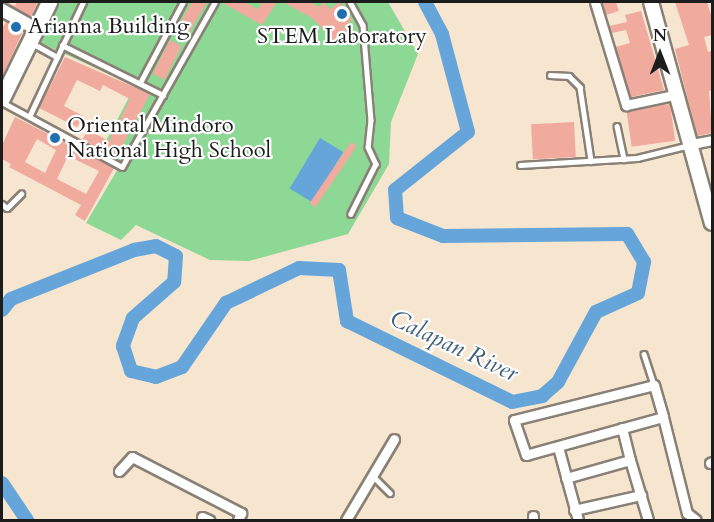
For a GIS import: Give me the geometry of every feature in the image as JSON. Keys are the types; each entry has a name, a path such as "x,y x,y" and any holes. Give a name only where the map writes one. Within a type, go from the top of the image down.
{"highway":[{"path":"2,100 49,2"}],"main road":[{"path":"651,2 712,223"}],"street":[{"path":"595,2 626,105 678,94"},
{"path":"2,10 33,35"},
{"path":"692,144 712,140"},
{"path":"663,417 526,455 514,420 654,385 663,417 687,513 696,520"},
{"path":"622,428 648,520"},
{"path":"346,520 371,474 394,439"},
{"path":"558,447 578,520"},
{"path":"119,471 132,457 241,513 238,520"},
{"path":"566,478 630,460"},
{"path":"574,510 641,495"}],"lane":[{"path":"29,117 83,2"},
{"path":"141,81 183,2"},
{"path":"2,100 122,167 215,2"},
{"path":"350,2 363,25 371,120 368,147 376,164 351,214"},
{"path":"33,35 57,57"},
{"path":"62,45 141,81 163,94"},
{"path":"550,75 569,76 580,87 591,161"},
{"path":"617,126 624,159"},
{"path":"520,165 624,159 692,144"},
{"path":"2,204 7,208 21,194"},
{"path":"644,354 654,385"},
{"path":"371,474 390,493"}],"green space":[{"path":"59,2 388,2 418,54 391,122 389,164 348,234 249,261 210,260 136,225 121,240 86,223 119,167 98,156 135,86 41,43"}],"water":[{"path":"320,138 343,152 313,202 290,189"}],"building":[{"path":"2,2 15,6 17,2 38,2 31,17"},
{"path":"192,2 207,2 187,36 176,30"},
{"path":"221,2 244,2 258,9 262,2 277,2 262,25"},
{"path":"283,2 309,2 320,7 323,2 330,9 340,2 352,19 344,27 349,33 335,42 312,18"},
{"path":"603,2 616,2 619,11 606,15"},
{"path":"675,2 707,2 712,18 712,35 704,37 708,52 712,51 712,90 709,91 712,133 697,136 675,49 689,45"},
{"path":"641,11 664,90 631,97 615,47 630,43 626,30 612,33 609,26 627,22 625,15"},
{"path":"6,22 23,31 2,77 2,29"},
{"path":"170,40 182,46 164,80 153,74"},
{"path":"65,57 150,94 116,158 82,140 88,130 109,141 130,99 103,85 100,91 77,80 64,106 83,116 77,127 39,108"},
{"path":"670,104 675,141 632,147 626,110"},
{"path":"15,117 114,168 85,221 75,215 81,205 9,167 11,164 2,159 2,145","holes":["37,139 56,150 45,173 25,162","68,156 99,171 86,194 57,179"]},
{"path":"574,122 576,157 533,159 531,124"},
{"path":"351,142 357,146 315,207 310,203"}],"waterway":[{"name":"Calapan River","path":"2,310 11,299 134,250 156,246 176,256 174,282 133,318 123,346 131,371 156,377 182,367 226,303 299,268 339,270 347,321 512,402 542,396 558,382 596,312 638,293 644,262 627,234 443,236 397,218 395,190 468,132 442,34 425,2"},
{"name":"Calapan River","path":"2,483 27,520"}],"place":[{"name":"STEM Laboratory","path":"342,14"},
{"name":"Arianna Building","path":"16,27"},
{"name":"Oriental Mindoro National High School","path":"55,138"}]}
